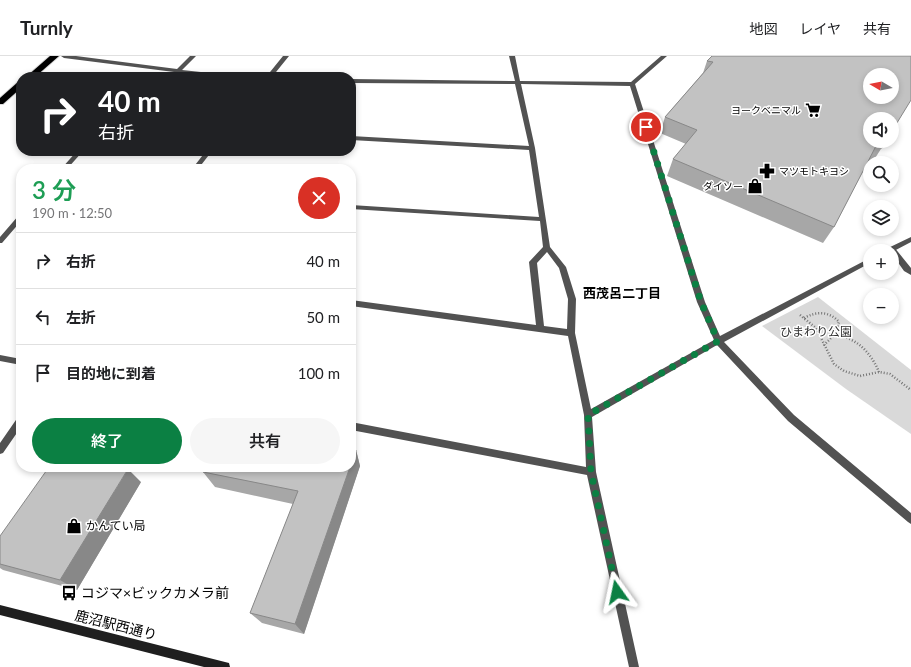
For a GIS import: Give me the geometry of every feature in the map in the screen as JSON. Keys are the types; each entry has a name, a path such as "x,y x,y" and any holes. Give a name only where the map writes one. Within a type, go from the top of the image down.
{"highway":[{"path":"36,72 55,56"},
{"path":"0,102 16,88"}],"street":[{"path":"64,56 187,72"},
{"path":"179,71 193,56"},
{"path":"272,72 286,56"},
{"path":"512,56 532,148 547,248 562,266 572,299 571,333 588,415 591,472 634,667"},
{"path":"356,81 632,84 664,56"},
{"path":"632,84 701,302 718,341 791,418 911,519"},
{"path":"356,138 532,148"},
{"path":"68,164 76,156"},
{"path":"199,164 205,156"},
{"path":"356,207 543,219"},
{"path":"0,241 16,223"},
{"path":"899,245 911,239"},
{"path":"540,328 533,262 547,248"},
{"path":"899,260 911,272"},
{"path":"588,415 718,341 863,264"},
{"path":"356,304 571,333"},
{"path":"0,358 16,361"},
{"path":"0,450 16,427"},
{"path":"356,427 591,472"},
{"name":"鹿沼駅西通り","path":"0,610 225,667"}],"path":[{"path":"787,305 816,328 834,364 844,372 860,376 879,372 890,374 911,390"},
{"path":"804,318 812,312 819,311 833,315 839,322 835,334 824,345"},
{"path":"835,334 846,336 859,343 872,358 879,372"}],"green space":[{"name":"ひまわり公園","path":"818,297 911,370 911,434 846,389 762,326"}],"building":[{"path":"712,56 911,56 911,100 899,120 899,112 863,112 863,148 875,148 871,156 863,156 863,171 834,227 673,159 697,130 665,117 713,62 707,61"},
{"name":"かんてい局","path":"45,472 126,472 60,580 0,564 0,536"},
{"path":"203,472 348,472 295,624 250,613 298,491"}],"place":[{"name":"ヨークベニマル","path":"813,110"},
{"name":"マツモトキヨシ","path":"767,171"},
{"name":"ダイソー","path":"755,186"},
{"name":"かんてい局","path":"74,526"},
{"name":"コジマ×ビックカメラ前","path":"69,593"}],"district":[{"name":"西茂呂二丁目","path":"622,293"}],"route":[{"path":"617,592 591,472 588,415 718,341 701,302 646,127"}]}
